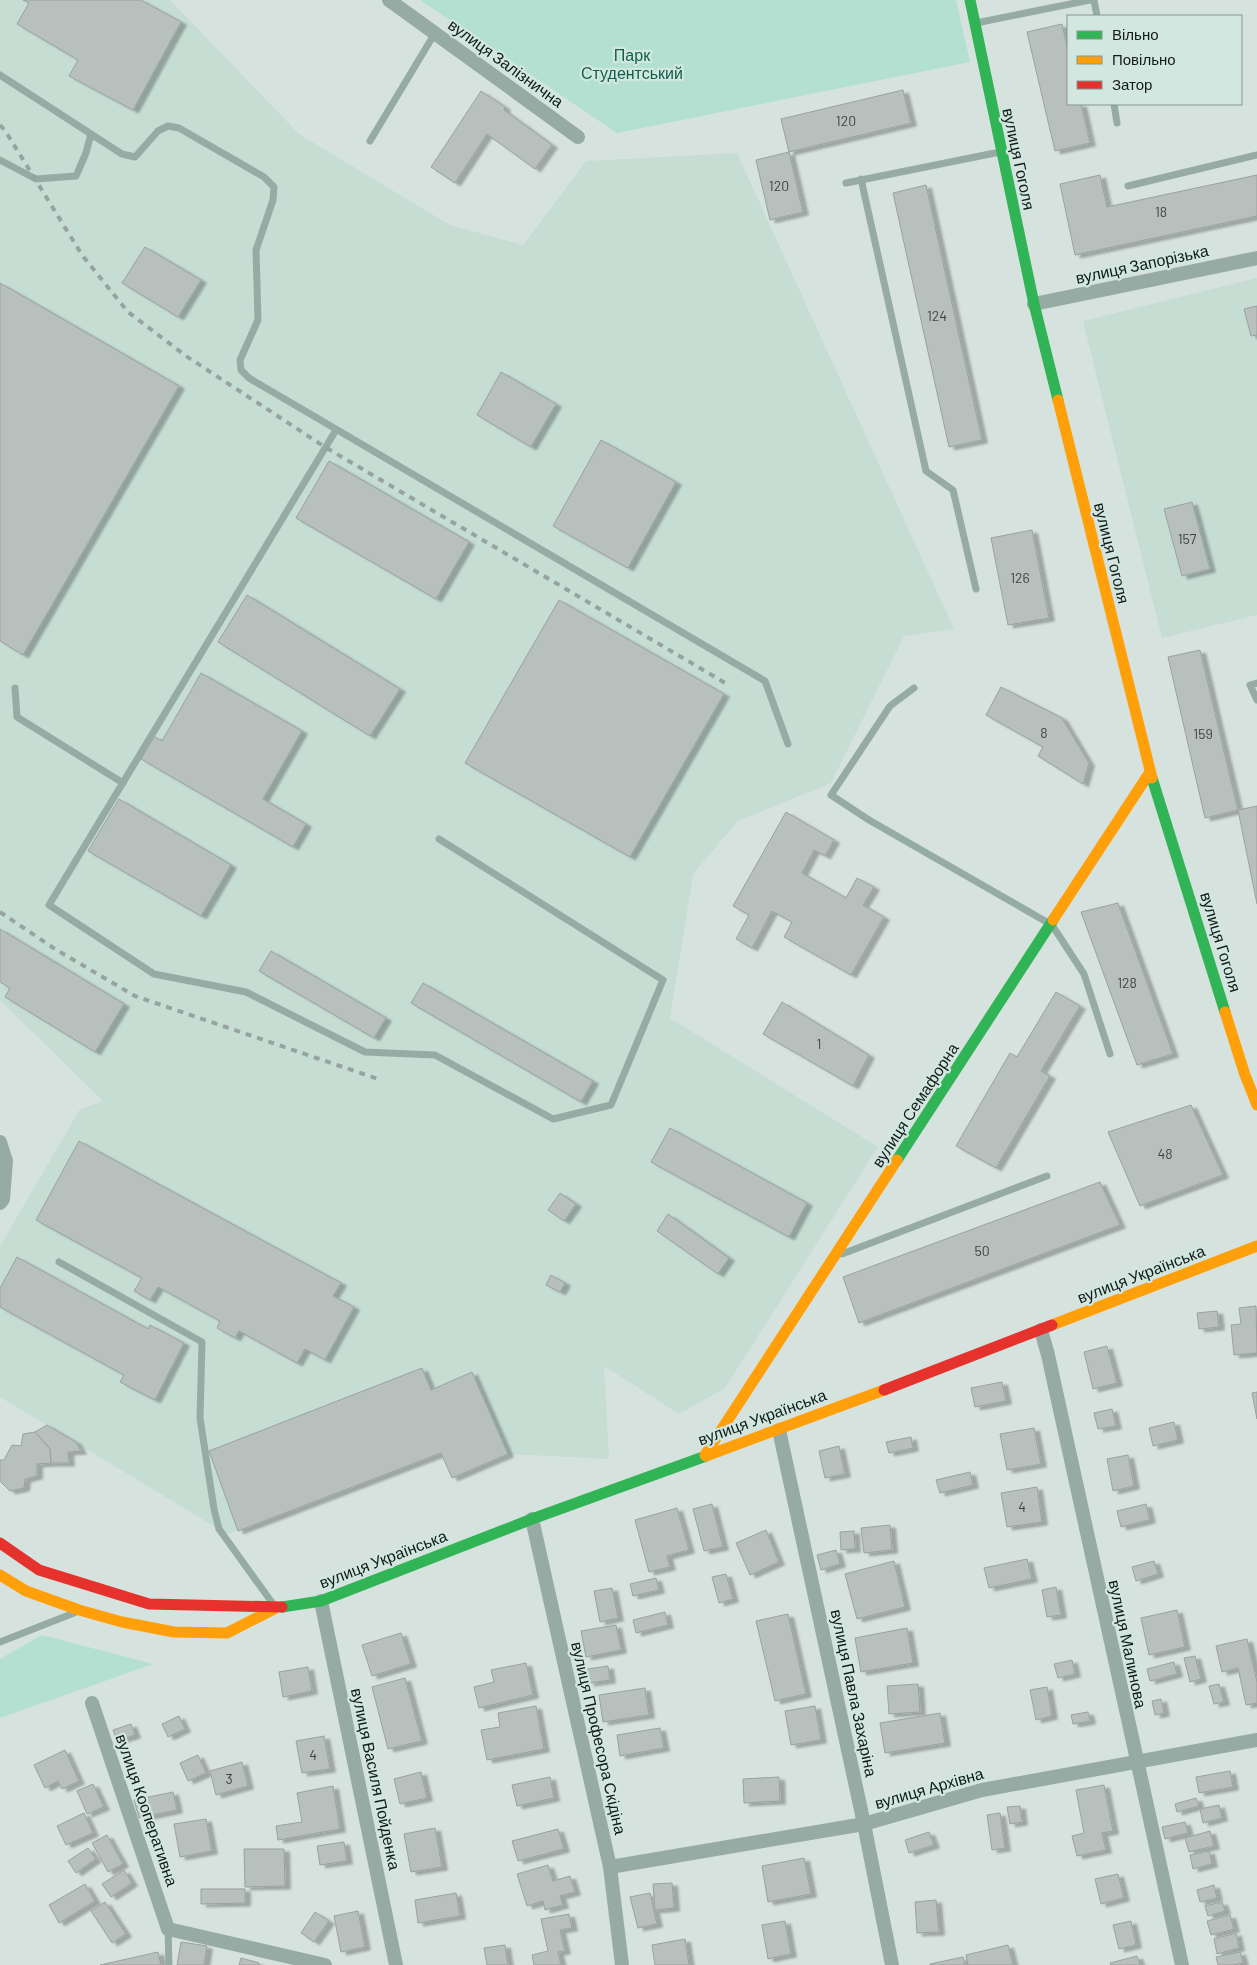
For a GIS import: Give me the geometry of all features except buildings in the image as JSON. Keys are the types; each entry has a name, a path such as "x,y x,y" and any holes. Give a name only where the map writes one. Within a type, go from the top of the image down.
{"street":[{"name":"вулиця Залізнична","path":"389,0 578,137"},
{"name":"вулиця Гоголя","path":"970,0 1034,304 1150,772 1245,1075 1257,1105"},
{"name":"вулиця Запорізька","path":"1034,304 1257,258"},
{"name":"вулиця Семафорна","path":"705,1455 1150,772"},
{"path":"0,1142 6,1161 3,1199 0,1203"},
{"name":"вулиця Українська","path":"0,1544 39,1570 149,1604 276,1608 321,1601 705,1455 778,1430 1257,1246"},
{"name":"вулиця Малинова","path":"1041,1330 1182,1965"},
{"name":"вулиця Павла Захаріна","path":"778,1430 864,1824 892,1965"},
{"name":"вулиця Професора Скідіна","path":"532,1520 610,1866 622,1965"},
{"name":"вулиця Українська","path":"0,1575 26,1591 79,1610 122,1622 174,1632 227,1633 276,1608"},
{"name":"вулиця Василя Пойденка","path":"321,1601 396,1965"},
{"name":"вулиця Кооперативна","path":"92,1703 168,1929"},
{"name":"вулиця Архівна","path":"610,1866 864,1824 982,1790 1257,1740"},
{"path":"168,1929 325,1965"}],"lane":[{"path":"975,24 1092,0 1097,15"},
{"path":"370,141 434,33"},
{"path":"0,75 122,154 135,157 158,131 168,126 179,128 264,177 274,187 273,200 256,250 258,320 240,360 241,370 249,378 336,430 765,681 788,744"},
{"path":"1114,105 1117,123"},
{"path":"0,160 36,179 76,176 86,154 90,134"},
{"path":"846,183 1001,152"},
{"path":"1128,186 1257,155"},
{"path":"860,179 926,471 954,490 976,588"},
{"path":"336,430 50,905 154,974 246,992 365,1052 435,1055 553,1119 611,1105 664,980 439,838"},
{"path":"1257,683 1250,685 1257,700"},
{"path":"15,688 17,717 123,783"},
{"path":"914,688 890,706 831,795 869,820 1052,925 1084,974 1110,1054"},
{"path":"835,1257 1047,1176"},
{"path":"59,1262 202,1342 200,1418 219,1529 276,1608"},
{"path":"0,1642 79,1610"},
{"path":"168,1929 169,1965"}],"shaded area":[{"path":"0,0 170,0 299,134 450,225 523,245 586,161 737,153 954,629 904,636 831,783 738,821 693,874 670,1018 878,1147 725,1388 679,1414 604,1366 609,1459 508,1454 452,1478 441,1453 227,1534 0,1397 0,1246 80,1109 103,1101 0,1000"},
{"path":"1257,278 1257,615 1162,638 1083,321"}],"green space":[{"name":"Парк Студентський","path":"420,0 956,0 970,62 617,133"},
{"path":"42,1635 153,1664 0,1718 0,1659"}],"railway":[{"path":"0,125 82,255 128,312 186,356 325,447 727,684"},
{"path":"0,912 55,949 135,996 381,1080"}],"traffic: fast":[{"path":"970,0 1034,304 1058,400"},
{"path":"1152,778 1225,1012"},
{"path":"897,1160 1053,920"},
{"path":"282,1607 321,1601 532,1519 706,1456"}],"traffic: slow":[{"path":"1058,400 1152,778"},
{"path":"1053,920 1150,772"},
{"path":"1225,1012 1245,1075 1257,1105"},
{"path":"705,1455 897,1160"},
{"path":"1052,1325 1257,1246"},
{"path":"706,1456 884,1390"},
{"path":"0,1575 26,1591 79,1610 122,1622 174,1632 227,1633 274,1609"}],"traffic: jam":[{"path":"884,1390 1052,1325"},
{"path":"0,1543 39,1570 149,1604 282,1607"}]}
